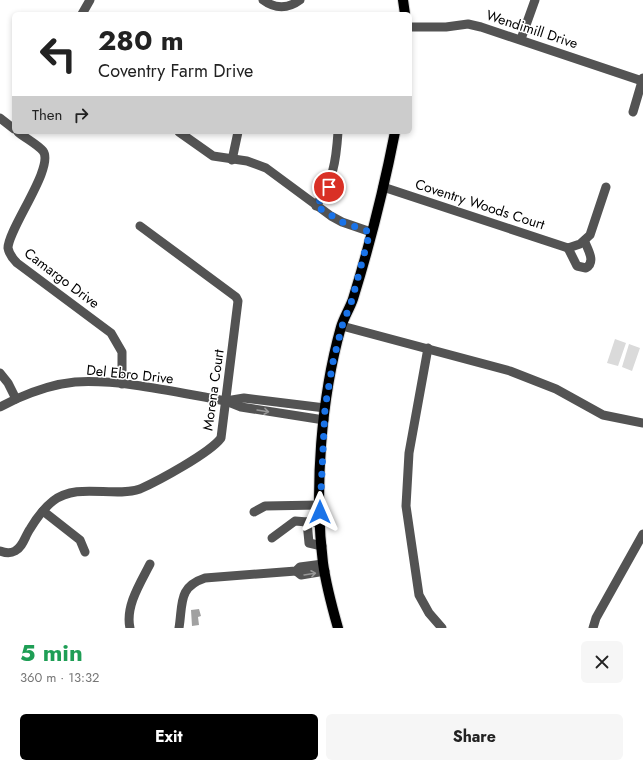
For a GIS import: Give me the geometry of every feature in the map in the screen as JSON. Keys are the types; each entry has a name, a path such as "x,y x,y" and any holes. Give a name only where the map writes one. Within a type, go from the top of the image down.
{"main road":[{"path":"403,0 405,12"},
{"path":"338,628 324,568 320,523 319,505 325,408 342,326 352,300 395,134"}],"street":[{"path":"83,12 90,0"},
{"path":"263,0 278,7 288,7 300,0"},
{"path":"521,39 535,0"},
{"name":"Wendimill Drive","path":"412,27 446,27 468,24 521,39 642,79"},
{"path":"633,112 642,79"},
{"path":"0,118 12,127"},
{"name":"Camargo Drive","path":"21,134 42,151 45,156 44,164 27,206 9,244 9,252 17,264 111,333 122,352 122,384"},
{"path":"182,134 213,156 247,161 266,168 316,206 342,222 370,232"},
{"path":"232,160 238,134"},
{"path":"316,206 329,187 333,174 338,134"},
{"name":"Coventry Woods Court","path":"382,187 568,248"},
{"path":"585,242 591,258 590,264 586,268 576,266 568,248 585,242 590,235 606,188"},
{"name":"Morena Court","path":"0,551 6,553 18,549 43,511 53,501 70,493 96,491 128,493 140,490 206,452 221,438 238,301 236,297 140,226"},
{"path":"342,326 428,348 510,372 542,383 603,415 643,423"},
{"path":"428,348 411,442 406,506 419,595 428,613 442,628"},
{"path":"0,373 8,383 16,399"},
{"name":"Del Ebro Drive","path":"0,408 16,399 45,389 73,382 122,384 226,400 244,398 325,408"},
{"name":"Del Ebro Drive","path":"226,400 241,407 324,420"},
{"path":"254,512 265,506 319,505"},
{"path":"43,511 80,540 85,552"},
{"path":"307,522 309,544 322,546"},
{"path":"272,538 291,523 320,523"},
{"path":"593,628 596,618 643,534"},
{"path":"130,628 129,618 134,596 150,564"},
{"path":"179,628 185,591 196,581 205,578 296,571 301,575 324,568"}],"shaded area":[{"path":"615,339 626,343 618,366 607,363"},
{"path":"629,344 640,348 632,371 622,367"},
{"path":"199,609 201,616 198,617 199,625 192,626 191,610"}],"route":[{"path":"320,512 320,471 325,408 333,362 342,326 352,300 365,256 370,232 342,222 316,206 329,187"}]}
